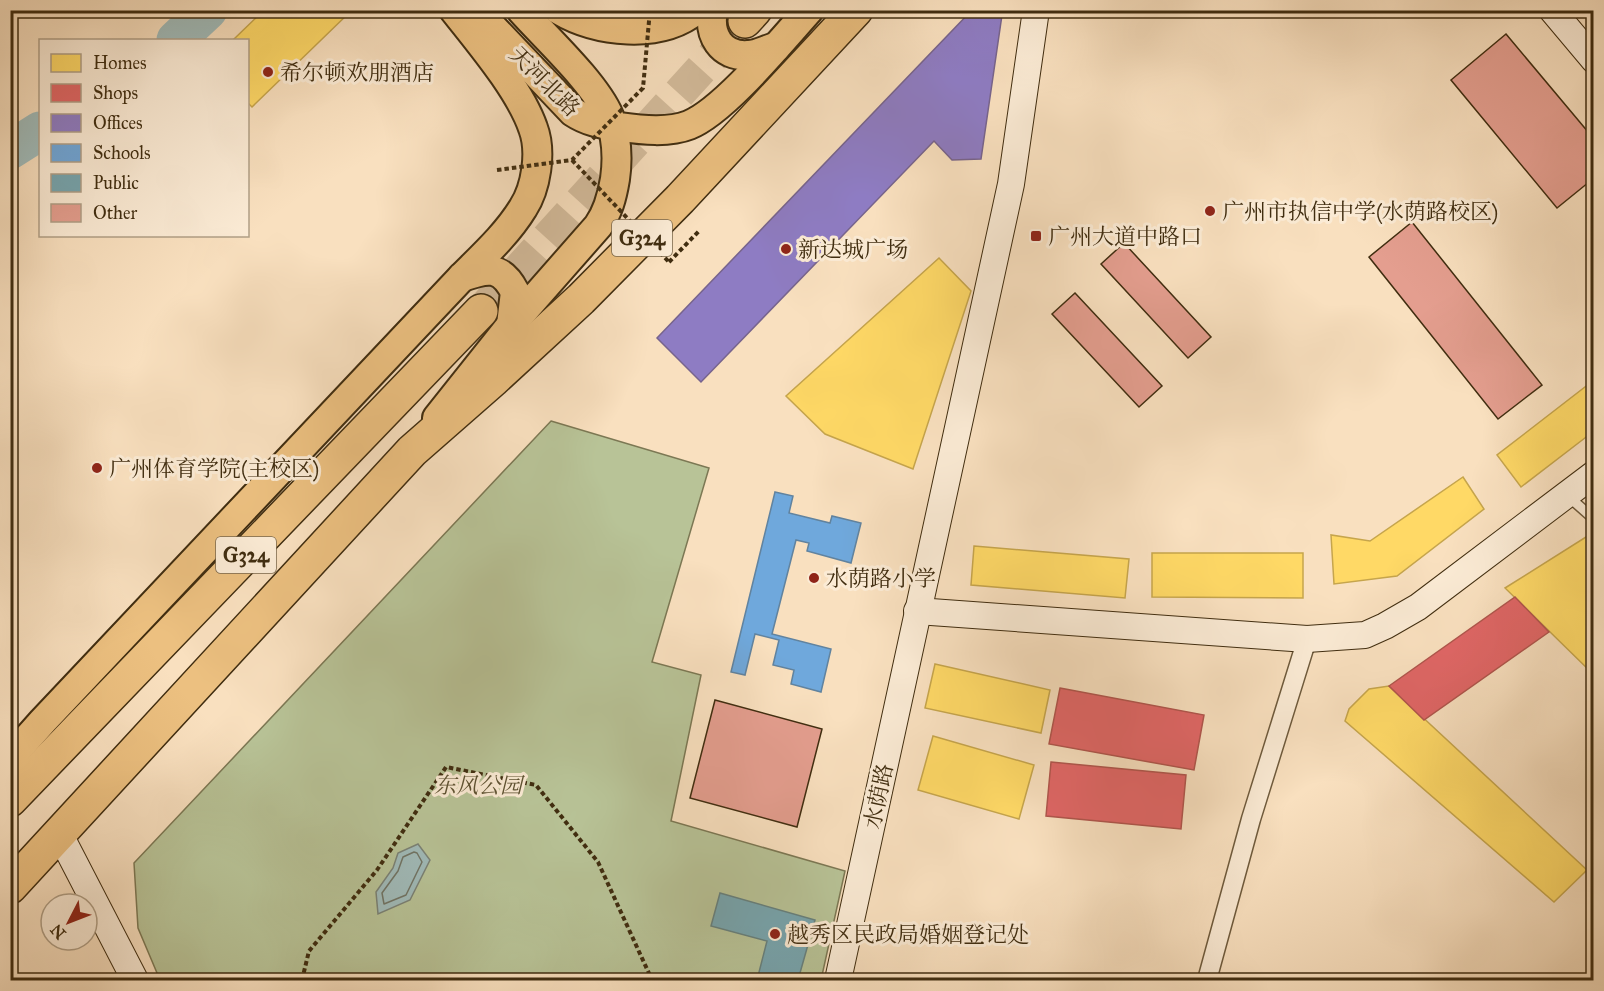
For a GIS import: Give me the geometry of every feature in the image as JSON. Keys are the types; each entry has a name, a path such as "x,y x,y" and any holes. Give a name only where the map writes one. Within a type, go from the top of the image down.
{"highway":[{"name":"G324","path":"10,887 412,451 582,299 680,199 856,10"},
{"name":"G324","path":"10,800 481,311"}],"main road":[{"path":"10,758 494,245 523,209 531,195 535,179 534,130 522,102 454,10"},
{"name":"天河北路","path":"476,10 573,112 603,121"},
{"name":"天河北路","path":"521,10 581,76 603,121"},
{"path":"559,10 586,24 612,30 632,30 671,23 696,10"},
{"path":"712,10 711,27 715,40 724,49 734,54 749,55 776,47"},
{"path":"603,121 654,129 689,125 713,110 776,47 809,10"},
{"path":"412,451 458,389 583,245 606,214 613,194 618,154 603,121"},
{"path":"462,277 491,269 501,273 516,292 512,326"}],"street":[{"name":"水荫路","path":"838,981 1011,184 1036,10"},
{"path":"1552,10 1593,60"},
{"path":"917,611 1307,639 1365,635 1418,607 1593,474"},
{"path":"1207,981 1251,819 1307,639"},
{"path":"59,833 135,981"}],"lane":[{"path":"1567,495 1593,519"}],"path":[{"path":"497,171 572,160 643,88 650,10"},
{"path":"572,160 669,262 700,230"},
{"path":"302,981 309,951 377,870 446,767 536,785 598,862 651,981"}],"green space":[{"name":"东风公园","path":"551,421 709,468 652,662 701,675 671,821 845,871 821,980 160,980 138,928 134,863"}],"water":[{"path":"418,844 430,860 410,900 378,914 376,892 393,868 398,853"}],"building: Homes":[{"name":"希尔顿欢朋酒店","path":"264,10 352,10 252,107 249,104 249,39 234,39"},
{"path":"939,258 971,291 913,469 825,434 786,396"},
{"path":"1594,380 1594,431 1521,487 1497,455"},
{"path":"1463,477 1484,509 1397,576 1334,584 1331,535 1370,541"},
{"path":"1586,537 1594,543 1594,675 1505,588"},
{"path":"974,546 1129,559 1125,598 971,585"},
{"path":"1152,553 1303,553 1303,598 1152,597"},
{"path":"935,664 1050,690 1041,733 925,708"},
{"path":"1389,686 1587,870 1554,902 1345,721 1349,709 1369,689"},
{"path":"933,736 1034,765 1019,819 918,790"}],"building: Shops":[{"path":"1515,597 1549,632 1424,720 1389,686"},
{"path":"1060,688 1204,715 1194,770 1049,744"},
{"path":"1051,762 1186,775 1181,829 1046,816"}],"building: Offices":[{"name":"新达城广场","path":"972,10 998,10 1002,15 981,159 952,160 934,141 701,382 657,338"}],"building: Schools":[{"path":"775,492 793,496 789,513 830,523 832,516 861,523 851,563 807,551 809,543 796,540 772,634 831,649 821,692 791,684 794,670 773,665 779,640 755,634 745,675 731,672"}],"building: Public":[{"name":"越秀区民政局婚姻登记处","path":"720,893 815,920 798,980 757,980 767,941 711,926"}],"building: Other":[{"path":"1506,34 1594,139 1594,178 1557,208 1451,80"},
{"path":"1412,222 1542,385 1498,419 1369,257"},
{"path":"1124,243 1211,337 1188,358 1101,264"},
{"path":"1075,293 1162,386 1139,407 1052,314"},
{"path":"715,700 822,729 797,827 690,798"}],"waterway":[{"path":"177,39 208,10"},
{"path":"10,150 39,132"}],"tunnel":[{"path":"481,311 745,21"}],"place":[{"name":"希尔顿欢朋酒店","path":"268,72"},
{"name":"广州市执信中学(水荫路校区)","path":"1210,211"},
{"name":"广州大道中路口","path":"1036,236"},
{"name":"新达城广场","path":"786,249"},
{"name":"广州体育学院(主校区)","path":"97,468"},
{"name":"水荫路小学","path":"814,578"},
{"name":"越秀区民政局婚姻登记处","path":"775,934"}]}
